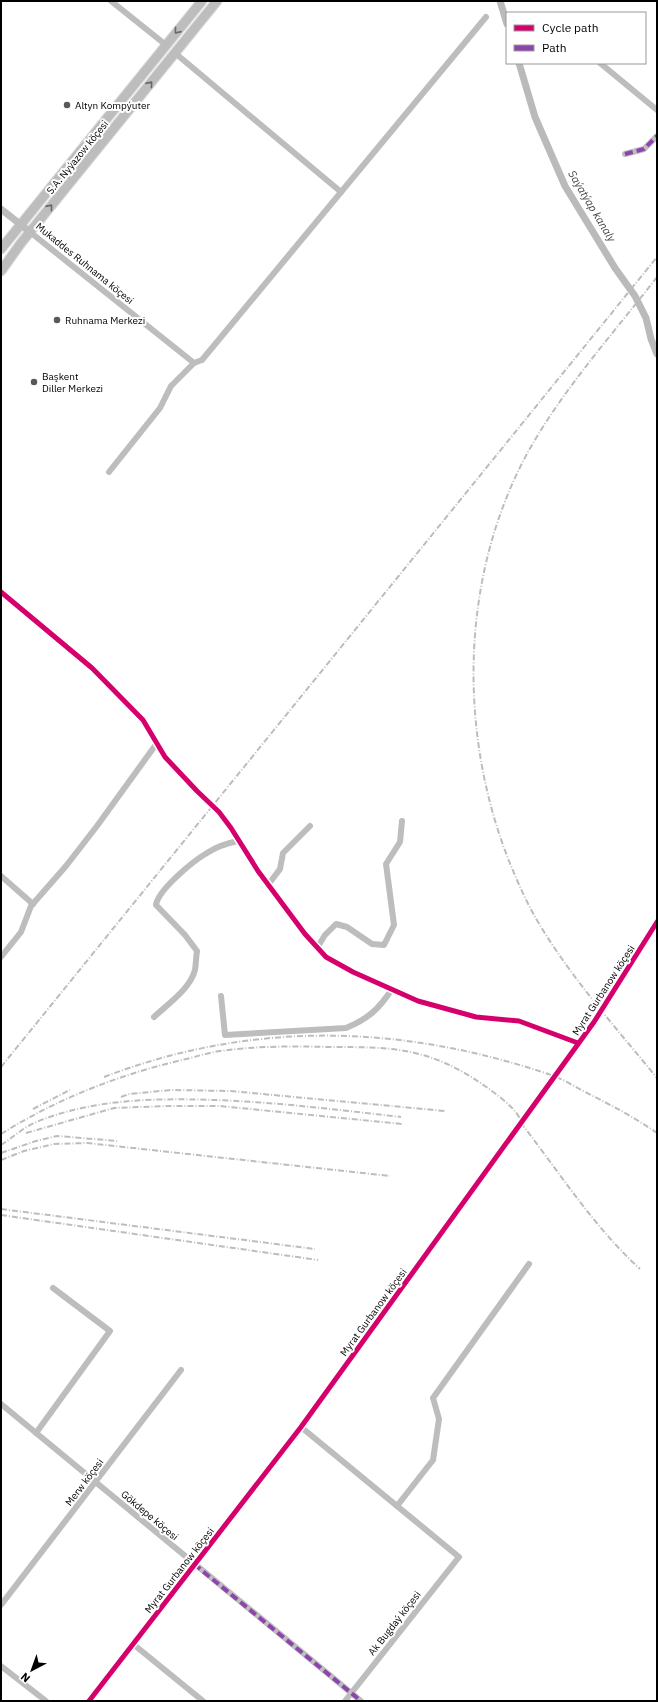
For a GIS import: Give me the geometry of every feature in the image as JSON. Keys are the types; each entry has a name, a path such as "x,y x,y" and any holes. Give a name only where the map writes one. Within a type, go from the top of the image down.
{"main road":[{"name":"S.A. Nyýazow köçesi","path":"1,249 202,1"},
{"name":"S.A. Nyýazow köçesi","path":"1,271 30,232 217,1"}],"street":[{"path":"111,1 166,46"},
{"path":"109,472 160,408 171,386 194,364 202,360 486,17"},
{"path":"175,53 341,192"},
{"path":"601,64 657,110"},
{"path":"625,154 644,150 657,136"},
{"name":"Mukaddes Ruhnama köçesi","path":"1,209 194,364"},
{"path":"1,592 92,668 143,720 165,758 219,812 268,885 317,948 326,957 418,1001 476,1017 518,1020 578,1043"},
{"path":"1,956 21,932 33,904 66,866 97,826 157,743"},
{"path":"317,948 324,935 336,924 347,927 372,944 384,945 394,925 386,864 400,842 402,820"},
{"path":"268,885 280,869 283,853 310,826"},
{"path":"154,1017 177,996 189,982 195,970 197,951 185,934 156,905 157,898 167,886 206,853 238,840"},
{"path":"1,876 33,904"},
{"name":"Myrat Gurbanow köçesi","path":"89,1701 301,1427 594,1022 657,922"},
{"path":"1,949 13,942"},
{"path":"221,996 224,1035 346,1028 361,1022 372,1014 392,989"},
{"path":"301,1427 397,1506 433,1460 439,1419 434,1398 529,1264"},
{"path":"36,1433 110,1331 54,1288"},
{"name":"Merw köçesi","path":"1,1605 181,1370"},
{"name":"Gökdepe köçesi","path":"1,1404 361,1701"},
{"name":"Ak Bugdaý köçesi","path":"345,1701 459,1557 397,1506"},
{"path":"133,1644 203,1701"},
{"path":"1,1666 46,1701"}],"waterway":[{"name":"Saýatýap kanaly","path":"500,1 506,21"},
{"name":"Saýatýap kanaly","path":"519,64 535,117 565,186 615,268 635,296 646,318 651,339 657,354"}],"railway":[{"path":"1,1067 657,257"},
{"path":"657,277 589,362 557,406 528,452 506,500 489,550 479,602 474,655 475,708 481,760 492,811 516,878 536,919 567,966 657,1078"},
{"path":"104,1077 160,1058 216,1045 272,1038 328,1036 385,1038 441,1046 497,1059 554,1076 621,1111 657,1133"},
{"path":"1,1134 22,1121 66,1099 111,1081 158,1066 215,1052 261,1047 371,1048 408,1052 426,1056 462,1072 482,1084 505,1101 516,1112 521,1123 592,1217 640,1269"},
{"path":"33,1109 70,1090"},
{"path":"121,1097 129,1094 171,1090 230,1091 445,1111"},
{"path":"1,1145 30,1125 56,1115 100,1105 145,1100 191,1099 237,1101 401,1117"},
{"path":"26,1133 114,1108 167,1106 220,1106 402,1124"},
{"path":"1,1153 36,1141 57,1136 117,1141"},
{"path":"1,1160 24,1151 54,1144 87,1143 390,1176"},
{"path":"1,1209 315,1249"},
{"path":"1,1215 318,1260"}],"marked path":[{"path":"625,154 644,149 657,136"},
{"path":"194,1564 361,1701"}],"cycle path":[{"path":"1,592 92,668 143,720 165,757 219,812 258,871 305,934 326,957 353,972 418,1001 476,1017 519,1021 578,1043"},
{"path":"89,1701 301,1427 594,1022 657,922"}],"place":[{"name":"Altyn Kompýuter","path":"67,105"},
{"name":"Ruhnama Merkezi","path":"57,320"},
{"name":"Başkent Diller Merkezi","path":"34,382"}]}
